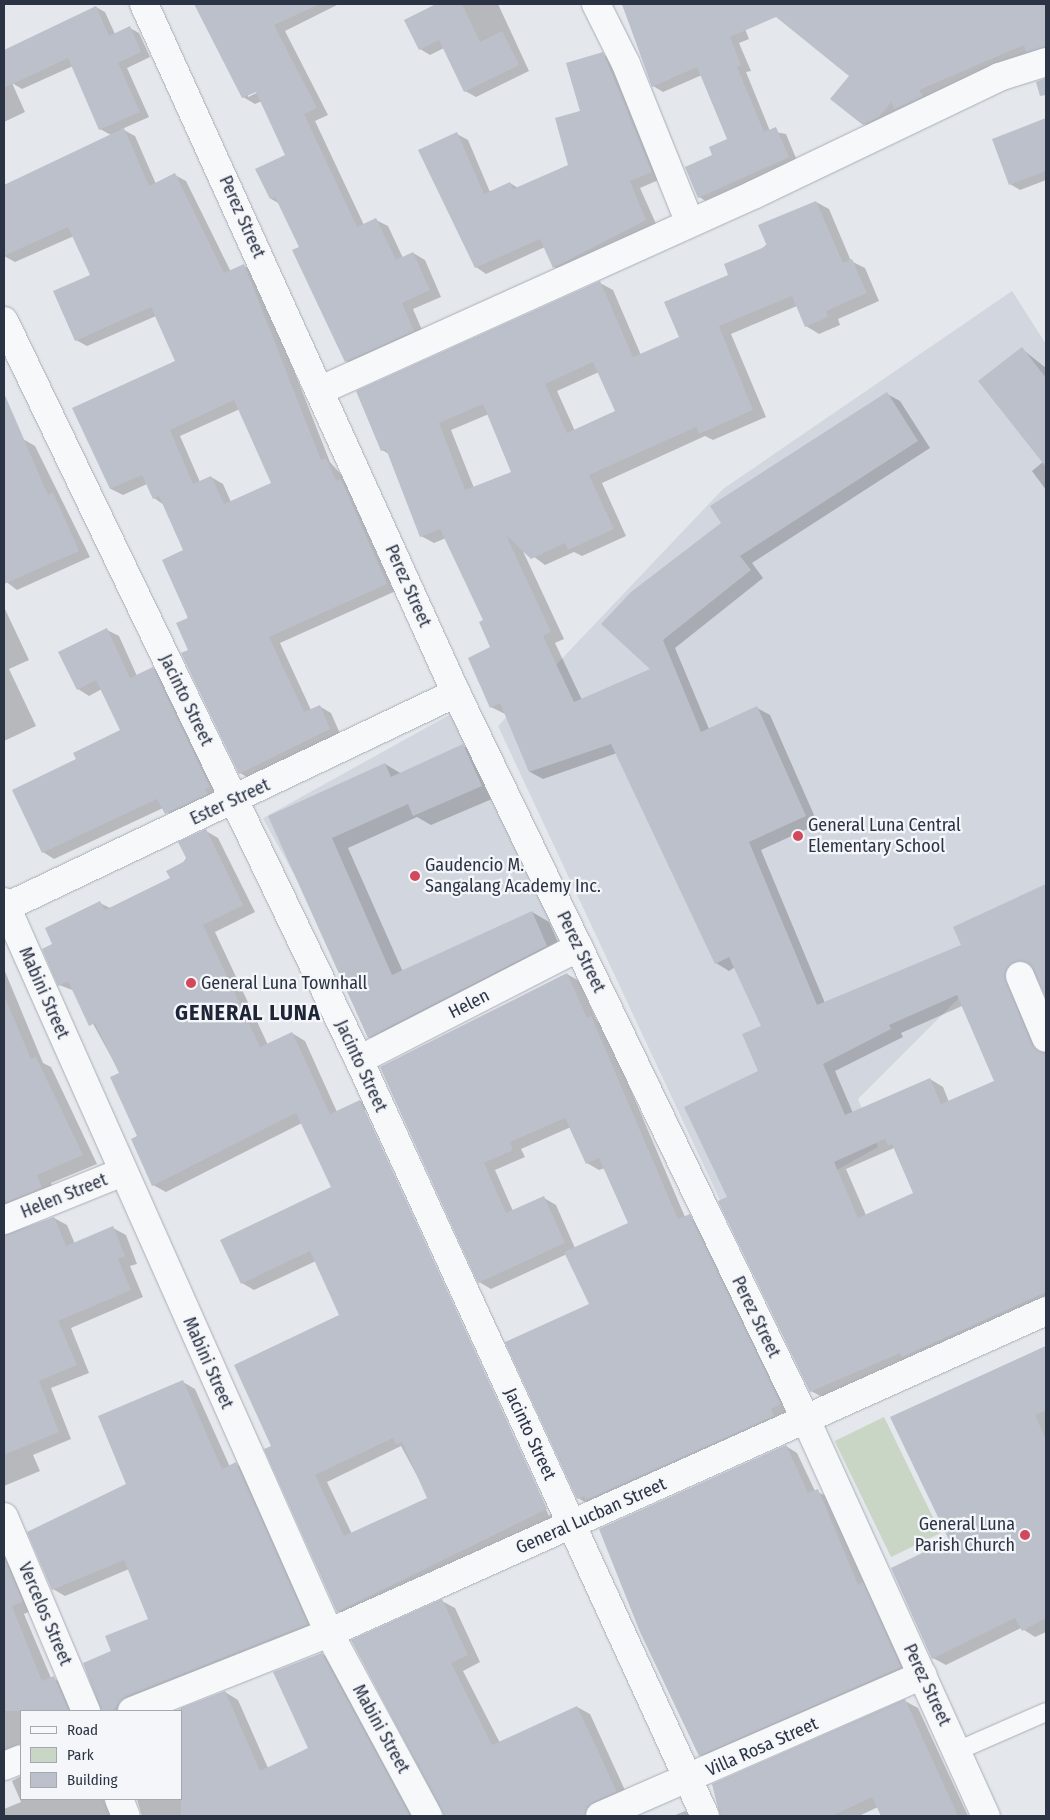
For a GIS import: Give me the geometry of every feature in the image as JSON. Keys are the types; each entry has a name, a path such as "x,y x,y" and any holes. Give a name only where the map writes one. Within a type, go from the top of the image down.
{"street":[{"name":"Perez Street","path":"144,4 456,693 807,1422 986,1816"},
{"path":"596,4 626,64 690,223"},
{"path":"320,390 690,223 999,77 1046,62"},
{"name":"Jacinto Street","path":"4,321 359,1060 705,1816"},
{"name":"Ester Street","path":"5,906 235,800 456,693"},
{"name":"Mabini Street","path":"5,906 329,1633 428,1816"},
{"name":"Helen","path":"359,1060 579,947"},
{"path":"1020,976 1046,1038"},
{"name":"Helen Street","path":"4,1220 123,1172"},
{"name":"General Lucban Street","path":"135,1710 329,1633 807,1422 1046,1311"},
{"name":"Vercelos Street","path":"4,1517 86,1710"},
{"name":"Villa Rosa Street","path":"600,1816 689,1779 922,1675"},
{"path":"4,1766 20,1759"},
{"path":"119,1800 126,1816"}],"lane":[{"path":"958,1751 1046,1712"}],"shaded area":[{"name":"General Luna Central Elementary School","path":"1012,291 1046,344 1046,945 979,978 858,1099 878,1147 733,1228 498,726 723,489"},
{"name":"Gaudencio M. Sangalang Academy Inc.","path":"451,714 580,947 392,1051 263,818"}],"green space":[{"path":"884,1417 941,1533 891,1557 835,1441"}],"building":[{"path":"194,4 320,4 274,25 317,108 304,114 357,227 376,218 396,260 413,252 430,290 402,303 414,331 345,362 292,250 299,247 275,197 270,199 255,169 285,155 256,92 242,98"},
{"path":"436,4 462,4 480,42 502,31 519,65 464,92 439,40 419,50 404,20"},
{"path":"622,4 1046,4 1046,47 1026,52 1024,45 919,90 923,96 895,109 891,102 879,117 863,125 830,99 849,76 776,17 730,37 741,65 737,67 764,132 776,127 789,157 698,198 685,167 712,155 709,147 727,139 697,67 652,87"},
{"path":"96,6 109,36 130,26 141,52 118,63 140,112 99,130 68,58 4,88 4,50"},
{"path":"603,52 652,172 630,181 646,220 553,268 540,239 475,268 418,150 457,132 484,194 510,182 513,189 568,165 555,118 580,111 566,63"},
{"path":"1046,78 1046,95 1040,96 1036,82"},
{"path":"1046,118 1046,171 1009,185 992,139"},
{"path":"124,128 149,186 175,173 224,273 244,264 321,460 326,458 336,481 341,479 387,584 269,637 304,712 320,705 330,729 239,774 181,653 188,650 176,623 188,618 162,560 183,550 159,496 153,499 142,475 110,489 72,408 175,361 151,307 75,341 53,291 90,275 68,227 4,256 4,185","holes":["234,400 271,483 224,504 211,476 193,484 170,430"]},
{"path":"816,201 843,263 852,259 867,293 826,311 828,317 805,327 792,296 719,326 753,410 699,434 696,427 589,475 614,529 568,550 565,543 531,559 506,535 551,632 543,636 574,702 650,669 601,624 631,592 721,523 710,506 887,392 918,441 740,556 751,570 663,640 701,732 757,706 806,816 749,842 817,1005 961,945 953,927 1046,884 1046,998 1029,963 1014,962 1004,975 1032,1044 1046,1053 1046,1292 902,1357 900,1353 810,1392 718,1201 727,1197 684,1107 758,1071 742,1034 761,1026 729,957 715,964 611,744 529,772 500,703 490,708 468,658 490,647 479,622 483,620 440,529 420,537 386,449 381,451 356,391 600,281 633,357 679,337 664,302 728,275 724,264 767,246 758,225","holes":["593,362 615,411 567,433 545,384","483,404 511,472 465,490 439,423","957,995 994,1081 941,1104 930,1078 845,1115 823,1064 891,1029 889,1025","885,1139 888,1146 892,1144 913,1193 858,1218 834,1162"]},
{"path":"1022,347 1046,378 1046,467 978,381"},
{"path":"4,393 48,495 53,492 79,551 4,584"},
{"path":"107,628 130,678 153,667 210,787 205,789 208,794 165,814 157,799 42,853 12,790 76,759 73,753 120,730 96,680 77,690 58,652"},
{"path":"463,744 482,786 413,816 408,804 332,838 392,975 532,911 547,946 368,1038 268,816 385,763 391,777"},
{"path":"206,829 243,905 203,925 260,1047 292,1032 330,1114 360,1100 547,1509 337,1612 264,1449 271,1446 234,1365 339,1315 310,1251 241,1284 220,1240 331,1187 296,1113 152,1186 131,1139 137,1136 110,1077 119,1073 95,1023 89,1026 68,981 58,986 42,949 52,944 45,928 100,901 105,910 170,878 166,871 187,860 178,842","holes":["393,1438 396,1445 402,1442 427,1498 344,1536 315,1475"]},
{"path":"567,973 587,1018 591,1016 678,1219 690,1214 781,1404 771,1409 774,1416 586,1500 584,1496 577,1499 505,1342 589,1304 564,1252 628,1223 599,1158 586,1164 565,1118 510,1142 513,1150 484,1163 506,1213 544,1196 565,1243 478,1283 380,1067"},
{"path":"4,995 31,1059 36,1057 83,1155 37,1175 42,1188 4,1203"},
{"path":"54,1217 66,1246 113,1226 125,1256 118,1259 131,1290 58,1321 77,1365 39,1381 59,1432 4,1455 4,1235"},
{"path":"1046,1346 1046,1410 1035,1415 1046,1440 1046,1618 1022,1631 1015,1618 932,1659 891,1568 949,1540 890,1417"},
{"path":"183,1380 222,1469 236,1462 308,1624 126,1696 113,1710 101,1710 83,1663 111,1651 105,1636 148,1619 124,1560 52,1590 27,1532 126,1484 98,1416"},
{"path":"786,1445 808,1493 818,1489 858,1585 863,1582 901,1667 699,1756 640,1632 599,1529"},
{"path":"4,1557 23,1602 12,1606 42,1681 54,1676 69,1710 4,1711"},
{"path":"442,1599 468,1655 451,1663 492,1745 577,1706 617,1792 593,1802 585,1816 444,1816 351,1640"},
{"path":"322,1653 410,1816 181,1816 181,1708 225,1691 260,1771 308,1748 273,1672"},
{"path":"905,1699 958,1816 881,1816 872,1797 832,1816 720,1816 712,1784"}],"place":[{"name":"General Luna Central Elementary School","path":"798,836"},
{"name":"Gaudencio M. Sangalang Academy Inc.","path":"415,876"},
{"name":"General Luna Townhall","path":"191,983"},
{"name":"General Luna Parish Church","path":"1025,1535"}],"district":[{"name":"GENERAL LUNA","path":"248,1013"}]}
